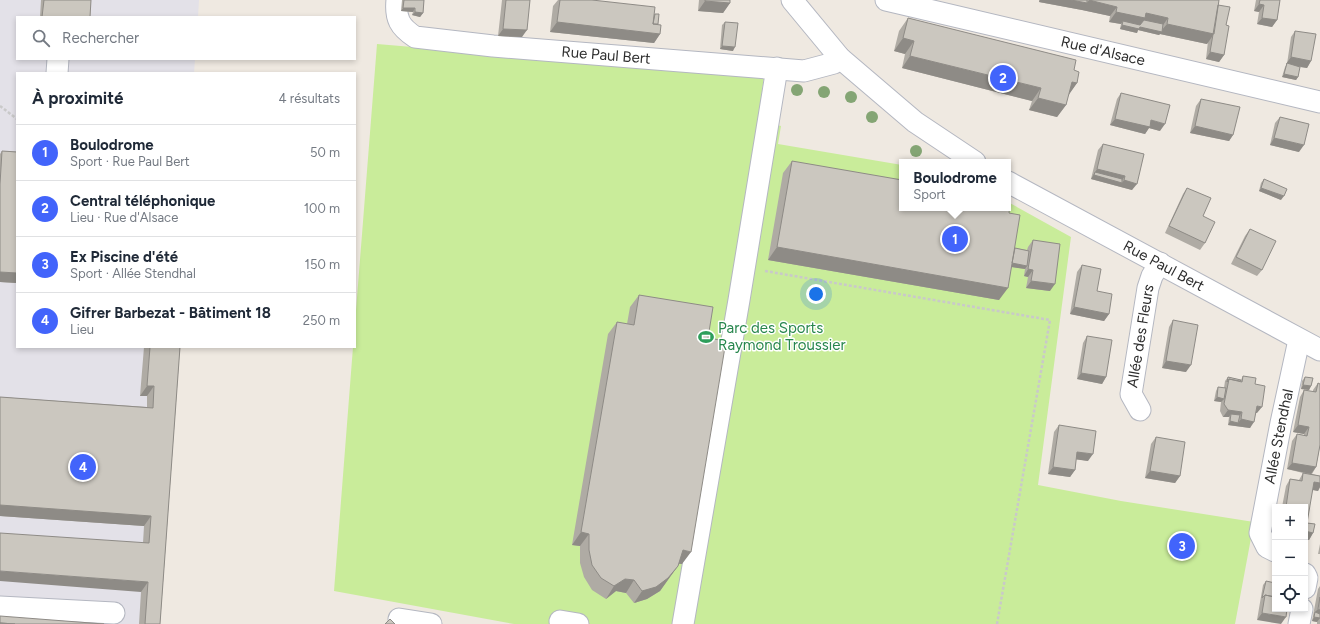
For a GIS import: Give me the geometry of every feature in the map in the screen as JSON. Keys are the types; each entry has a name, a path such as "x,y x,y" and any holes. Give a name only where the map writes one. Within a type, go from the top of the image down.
{"street":[{"name":"Rue Paul Bert","path":"397,0 398,19 404,30 415,37 494,46 804,71 834,63 840,58"},
{"path":"792,0 840,58 915,122 970,159"},
{"name":"Rue d'Alsace","path":"886,0 1320,102"},
{"path":"57,72 58,60"},
{"path":"683,624 745,268 777,68"},
{"name":"Rue Paul Bert","path":"1011,184 1320,350"},
{"name":"Allée des Fleurs","path":"1140,410 1131,394 1148,288 1152,276 1160,263"},
{"name":"Allée Stendhal","path":"1272,550 1267,547 1260,533 1281,423 1299,340"},
{"path":"0,607 114,613"},
{"path":"1299,624 1301,612"},
{"path":"399,619 431,624"}],"path":[{"path":"0,106 16,118"},
{"path":"745,268 1050,320 997,624"}],"shaded area":[{"path":"0,0 199,0 198,16 16,16 16,60 195,60 194,72 16,72 16,348 176,348 156,624 0,624"}],"green space":[{"name":"Parc des Sports Raymond Troussier","path":"377,44 764,77 758,120 781,126 778,144 899,164 899,211 1011,211 1011,204 1071,237 1038,485 1121,501 1254,522 1235,624 514,624 334,591 353,348 356,348 356,310"}],"building":[{"path":"44,0 91,0 90,16 42,16"},
{"path":"404,0 424,0 423,13 415,12 415,8 403,8"},
{"path":"506,0 530,0 527,30 503,29"},
{"path":"560,0 592,0 655,7 653,24 661,25 660,34 557,22"},
{"path":"730,0 730,3 705,1"},
{"path":"1071,0 1087,0 1087,3"},
{"path":"1089,0 1219,0 1214,34 1167,24 1168,18 1146,13 1145,18 1116,12 1117,7"},
{"path":"1260,0 1280,0 1277,20 1262,18 1264,5 1259,4"},
{"path":"1218,5 1230,7 1226,25 1229,26 1224,55 1210,52"},
{"path":"655,14 659,14 658,24 653,24"},
{"path":"908,18 1076,60 1074,70 1079,72 1077,83 1072,82 1066,105 1038,98 1041,88 910,56 914,41 903,38"},
{"path":"1144,20 1163,24 1162,32 1122,25 1123,21 1140,25"},
{"path":"725,22 738,23 735,47 722,46"},
{"path":"1295,31 1316,34 1311,61 1291,57"},
{"path":"1287,63 1300,67 1298,77 1284,74"},
{"path":"1121,93 1170,105 1165,124 1151,120 1150,127 1115,119"},
{"path":"1201,99 1240,107 1233,135 1195,126"},
{"path":"1280,117 1309,124 1304,145 1274,138"},
{"path":"1103,144 1144,154 1137,184 1124,180 1125,176 1097,169"},
{"path":"2,151 16,152 16,273 0,272 0,184"},
{"path":"792,161 899,179 899,211 1009,211 1009,213 1020,215 1008,288 777,247"},
{"path":"1095,172 1122,179 1122,183 1094,175"},
{"path":"1264,179 1287,189 1284,196 1261,188"},
{"path":"1187,188 1211,198 1203,216 1215,222 1205,243 1169,226"},
{"path":"1250,229 1276,241 1262,270 1236,257"},
{"path":"1033,240 1060,244 1055,284 1031,281 1033,270 1028,269"},
{"path":"1015,248 1029,251 1027,266 1012,263"},
{"path":"1082,265 1101,269 1097,291 1112,294 1109,314 1074,307"},
{"path":"639,295 713,307 708,338 726,341 691,552 683,550 678,566 668,578 656,587 642,591 634,580 625,579 614,586 601,578 592,565 589,550 589,534 581,532 617,322 634,325"},
{"path":"1173,320 1198,325 1191,365 1166,361"},
{"path":"1087,336 1112,340 1106,377 1081,373"},
{"path":"150,348 180,348 160,624 145,624 148,582 0,571 0,533 149,543 151,516 0,505 0,397 153,408 154,386 147,386"},
{"path":"1243,376 1256,378 1255,384 1265,386 1262,407 1257,406 1254,422 1241,419 1242,412 1228,410 1224,404 1229,379 1242,382"},
{"path":"1228,377 1241,380 1229,379 1227,382"},
{"path":"1305,377 1313,378 1311,386 1303,385"},
{"path":"1318,383 1320,384 1320,445 1316,467 1292,463 1297,434 1307,436 1309,427 1298,425 1304,390 1316,392"},
{"path":"1218,387 1226,388 1224,399 1217,397"},
{"path":"1231,414 1240,415 1238,423 1230,421"},
{"path":"1059,425 1096,431 1093,454 1077,452 1075,470 1053,467"},
{"path":"1156,437 1185,442 1180,476 1150,471"},
{"path":"1303,473 1320,476 1320,483 1314,482 1308,517 1308,504 1286,504 1290,479 1302,481"},
{"path":"1308,523 1315,524 1313,533 1308,532"},
{"path":"1266,581 1272,582 1272,596 1265,595 1262,598"},
{"path":"1265,595 1272,596 1272,612 1287,612 1286,617 1262,613"},
{"path":"1320,597 1320,610 1318,609"},
{"path":"1315,612 1320,614 1320,618 1314,617"},
{"path":"0,616 104,624 0,623"},
{"path":"390,619 395,624 385,624"}],"place":[{"name":"Central téléphonique","path":"1003,78"},
{"name":"Boulodrome","path":"955,239"},
{"name":"Parc des Sports Raymond Troussier","path":"706,337"},
{"name":"Gifrer Barbezat - Bâtiment 18","path":"83,467"},
{"name":"Ex Piscine d'été","path":"1182,546"}]}
